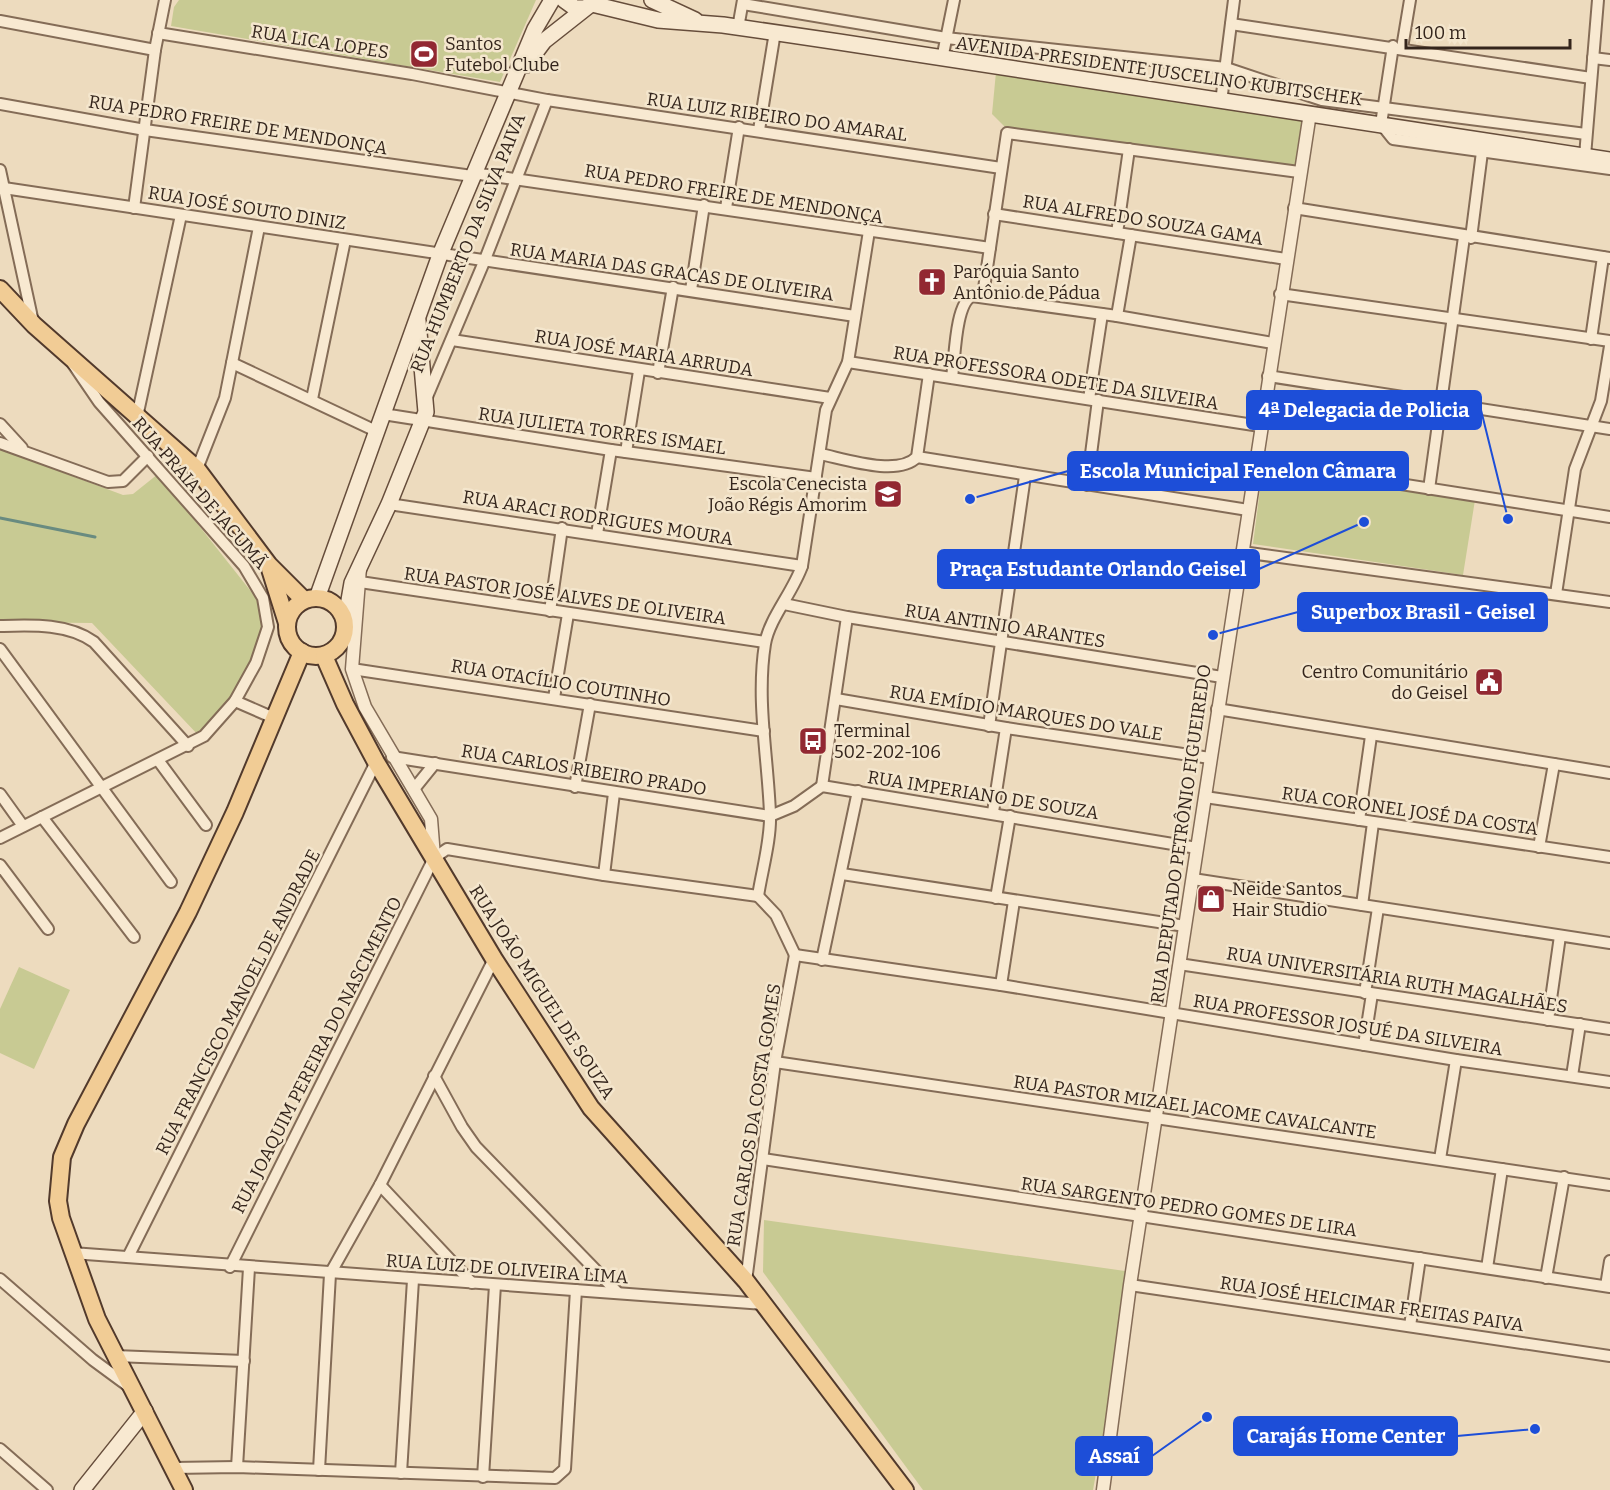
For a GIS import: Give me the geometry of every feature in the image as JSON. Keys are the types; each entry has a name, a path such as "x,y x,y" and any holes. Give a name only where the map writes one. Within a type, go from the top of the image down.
{"main road":[{"path":"287,623 296,606 310,599 383,414 440,255 535,29 552,0"},
{"name":"AVENIDA PRESIDENTE JUSCELINO KUBITSCHEK","path":"564,0 575,8 591,4 658,20 775,32 1221,102 1310,112 1381,124 1487,147 1610,160"},
{"path":"652,0 703,24"},
{"path":"512,86 544,42 591,4"},
{"path":"4,297 197,469 269,565 310,599 335,606 345,623"},
{"path":"269,565 287,623 290,642 302,652 324,656 342,639 352,583 389,504 423,422 426,399 417,315"},
{"path":"184,1490 112,1350 72,1253 58,1201 62,1157 76,1124 188,912 235,812 302,652"},
{"name":"RUA JOÃO MIGUEL DE SOUZA","path":"324,656 345,704 376,762 494,959 591,1108 746,1281 904,1490"},
{"path":"82,1490 145,1411"}],"street":[{"path":"134,208 155,50 165,0"},
{"path":"942,59 953,0"},
{"path":"1221,102 1234,0"},
{"path":"1381,124 1410,0"},
{"path":"1585,156 1598,0"},
{"path":"738,28 743,2 945,38 1226,68 1322,100 1586,134"},
{"path":"0,21 155,50"},
{"path":"839,42 844,21"},
{"path":"1231,24 1398,47 1591,78"},
{"path":"759,130 775,32"},
{"name":"RUA LICA LOPES","path":"158,33 512,86 547,100"},
{"path":"1593,58 1610,60"},
{"name":"RUA LUIZ RIBEIRO DO AMARAL","path":"547,100 1001,168"},
{"name":"RUA HUMBERTO DA SILVA PAIVA","path":"426,399 484,262 547,100"},
{"name":"RUA PEDRO FREIRE DE MENDONÇA","path":"0,104 145,130 473,175 516,178 990,248"},
{"name":"RUA DEPUTADO PETRÔNIO FIGUEIREDO","path":"1103,1490 1155,1117 1193,879 1254,461 1310,112"},
{"path":"1429,489 1452,320 1487,147 1495,122"},
{"path":"726,208 739,128"},
{"path":"1552,129 1550,155 1610,169"},
{"path":"983,295 1007,133 1299,172"},
{"path":"1117,233 1129,149"},
{"path":"0,170 34,325"},
{"name":"RUA JOSÉ SOUTO DINIZ","path":"4,188 484,262"},
{"path":"691,290 704,205"},
{"path":"1294,208 1607,258 1591,339"},
{"name":"RUA ALFREDO SOUZA GAMA","path":"994,214 1286,259"},
{"path":"137,417 180,215"},
{"path":"197,469 225,398 259,227"},
{"path":"758,896 770,816 762,669 765,642 802,566 830,398 848,362 869,231"},
{"path":"1117,316 1131,235"},
{"path":"312,399 345,240"},
{"name":"RUA MARIA DAS GRACAS DE OLIVEIRA","path":"484,262 673,287 855,316"},
{"path":"658,373 673,287"},
{"path":"1280,294 1610,341"},
{"path":"952,377 963,303 968,298 983,295 1273,343"},
{"path":"1087,485 1102,314"},
{"name":"RUA JOSÉ MARIA ARRUDA","path":"452,340 830,398"},
{"path":"1556,594 1575,469 1601,401 1610,346"},
{"name":"RUA PRAIA DE JACUMÃ","path":"0,838 188,746 213,728 235,701 265,641 268,627 263,598 244,566 94,396 68,356"},
{"name":"RUA PROFESSORA ODETE DA SILVEIRA","path":"848,362 1260,426"},
{"path":"232,363 376,431"},
{"path":"626,452 639,370"},
{"path":"917,458 929,374"},
{"path":"1268,376 1610,429"},
{"name":"RUA JULIETA TORRES ISMAEL","path":"383,414 611,450 816,478"},
{"path":"0,424 24,450"},
{"path":"0,442 108,482 123,481 148,456"},
{"path":"597,534 611,450"},
{"path":"819,454 895,468 907,465 917,458 1248,510"},
{"path":"1254,461 1610,518"},
{"path":"989,726 1025,476"},
{"name":"RUA ARACI RODRIGUES MOURA","path":"389,504 562,528 802,566"},
{"path":"550,611 562,528"},
{"path":"1242,552 1610,602"},
{"path":"361,561 352,669 365,706 431,819 435,858"},
{"name":"RUA PASTOR JOSÉ ALVES DE OLIVEIRA","path":"360,582 765,642"},
{"name":"RUA ANTINIO ARANTES","path":"784,604 1000,643 1222,677"},
{"path":"554,698 568,614"},
{"path":"770,816 794,806 822,786 847,617"},
{"path":"0,626 30,625 82,633 94,642 188,746"},
{"path":"0,649 171,882"},
{"name":"RUA OTACÍLIO COUTINHO","path":"352,669 764,731"},
{"name":"RUA EMÍDIO MARQUES DO VALE","path":"836,699 989,726 1210,758"},
{"path":"235,701 274,718"},
{"path":"575,787 590,704"},
{"path":"1217,709 1371,736 1610,773"},
{"path":"993,812 1005,728"},
{"path":"1359,820 1371,736"},
{"name":"RUA CARLOS RIBEIRO PRADO","path":"393,757 770,816"},
{"path":"158,760 206,825"},
{"name":"RUA FRANCISCO MANOEL DE ANDRADE","path":"128,1257 376,762"},
{"path":"414,789 435,763"},
{"path":"1539,847 1554,764"},
{"name":"RUA IMPERIANO DE SOUZA","path":"822,786 993,812 1197,848"},
{"path":"822,960 858,791"},
{"path":"604,875 614,793"},
{"path":"0,794 23,826"},
{"name":"RUA CORONEL JOSÉ DA COSTA","path":"1205,797 1610,857"},
{"path":"996,898 1010,816"},
{"path":"42,817 134,937"},
{"path":"1362,905 1373,823"},
{"path":"435,858 447,849 604,875 758,896 776,915 795,955"},
{"name":"RUA JOAQUIM PEREIRA DO NASCIMENTO","path":"230,1267 435,858"},
{"path":"0,865 48,929"},
{"path":"842,874 1185,926"},
{"path":"1193,879 1610,944"},
{"path":"1001,985 1014,901"},
{"path":"1364,1045 1378,908"},
{"path":"1548,1020 1560,936"},
{"name":"RUA PROFESSOR JOSUÉ DA SILVEIRA","path":"795,955 1001,985 1172,1015 1610,1082"},
{"name":"RUA CARLOS DA COSTA GOMES","path":"746,1281 775,1062 795,955"},
{"path":"319,1470 330,1274 380,1185 494,959"},
{"name":"RUA UNIVERSITÁRIA RUTH MAGALHÃES","path":"1179,964 1610,1029"},
{"path":"1572,1076 1580,1024"},
{"path":"1440,1160 1456,1060"},
{"name":"RUA PASTOR MIZAEL JACOME CAVALCANTE","path":"775,1062 1610,1185"},
{"path":"434,1076 462,1127 476,1147 618,1293"},
{"name":"RUA SARGENTO PEDRO GOMES DE LIRA","path":"763,1159 1608,1287"},
{"path":"1487,1268 1502,1169"},
{"path":"1546,1278 1564,1177"},
{"path":"380,1185 472,1283"},
{"name":"RUA LUIZ DE OLIVEIRA LIMA","path":"72,1253 230,1267 764,1304"},
{"path":"1410,1326 1420,1258"},
{"path":"1608,1287 1610,1261"},
{"path":"237,1467 249,1268"},
{"path":"0,1279 93,1360 135,1391"},
{"path":"401,1473 413,1280"},
{"path":"483,1477 495,1285"},
{"name":"RUA JOSÉ HELCIMAR FREITAS PAIVA","path":"1130,1285 1610,1356"},
{"path":"172,1468 237,1467 548,1479 560,1476 565,1468 576,1290"},
{"path":"93,1360 112,1350 244,1361"},
{"path":"0,1449 47,1490"}],"green space":[{"name":"Santos Futebol Clube","path":"179,0 536,0 500,82 171,26 174,7"},
{"path":"996,72 1302,119 1297,167 1005,127 992,114"},
{"path":"0,449 123,495 133,494 158,474 272,618 270,641 242,696 200,737 92,623 0,622"},
{"path":"1263,467 1475,500 1463,575 1253,544"},
{"path":"19,967 70,990 34,1069 0,1053 0,1009"},
{"path":"764,1220 1132,1272 1093,1490 923,1490 763,1272"}],"waterway":[{"path":"0,518 95,537"}],"place":[{"name":"Santos Futebol Clube","path":"424,54"},
{"name":"Paróquia Santo Antônio de Pádua","path":"932,282"},
{"name":"Escola Cenecista João Régis Amorim","path":"888,494"},
{"name":"Escola Municipal Fenelon Câmara","path":"970,499"},
{"name":"4ª Delegacia de Policia","path":"1508,519"},
{"name":"Praça Estudante Orlando Geisel","path":"1364,522"},
{"name":"Superbox Brasil - Geisel","path":"1213,635"},
{"name":"Centro Comunitário do Geisel","path":"1489,682"},
{"name":"Terminal 502-202-106","path":"813,741"},
{"name":"Neide Santos Hair Studio","path":"1211,899"},
{"name":"Assaí","path":"1207,1417"},
{"name":"Carajás Home Center","path":"1535,1429"}]}
